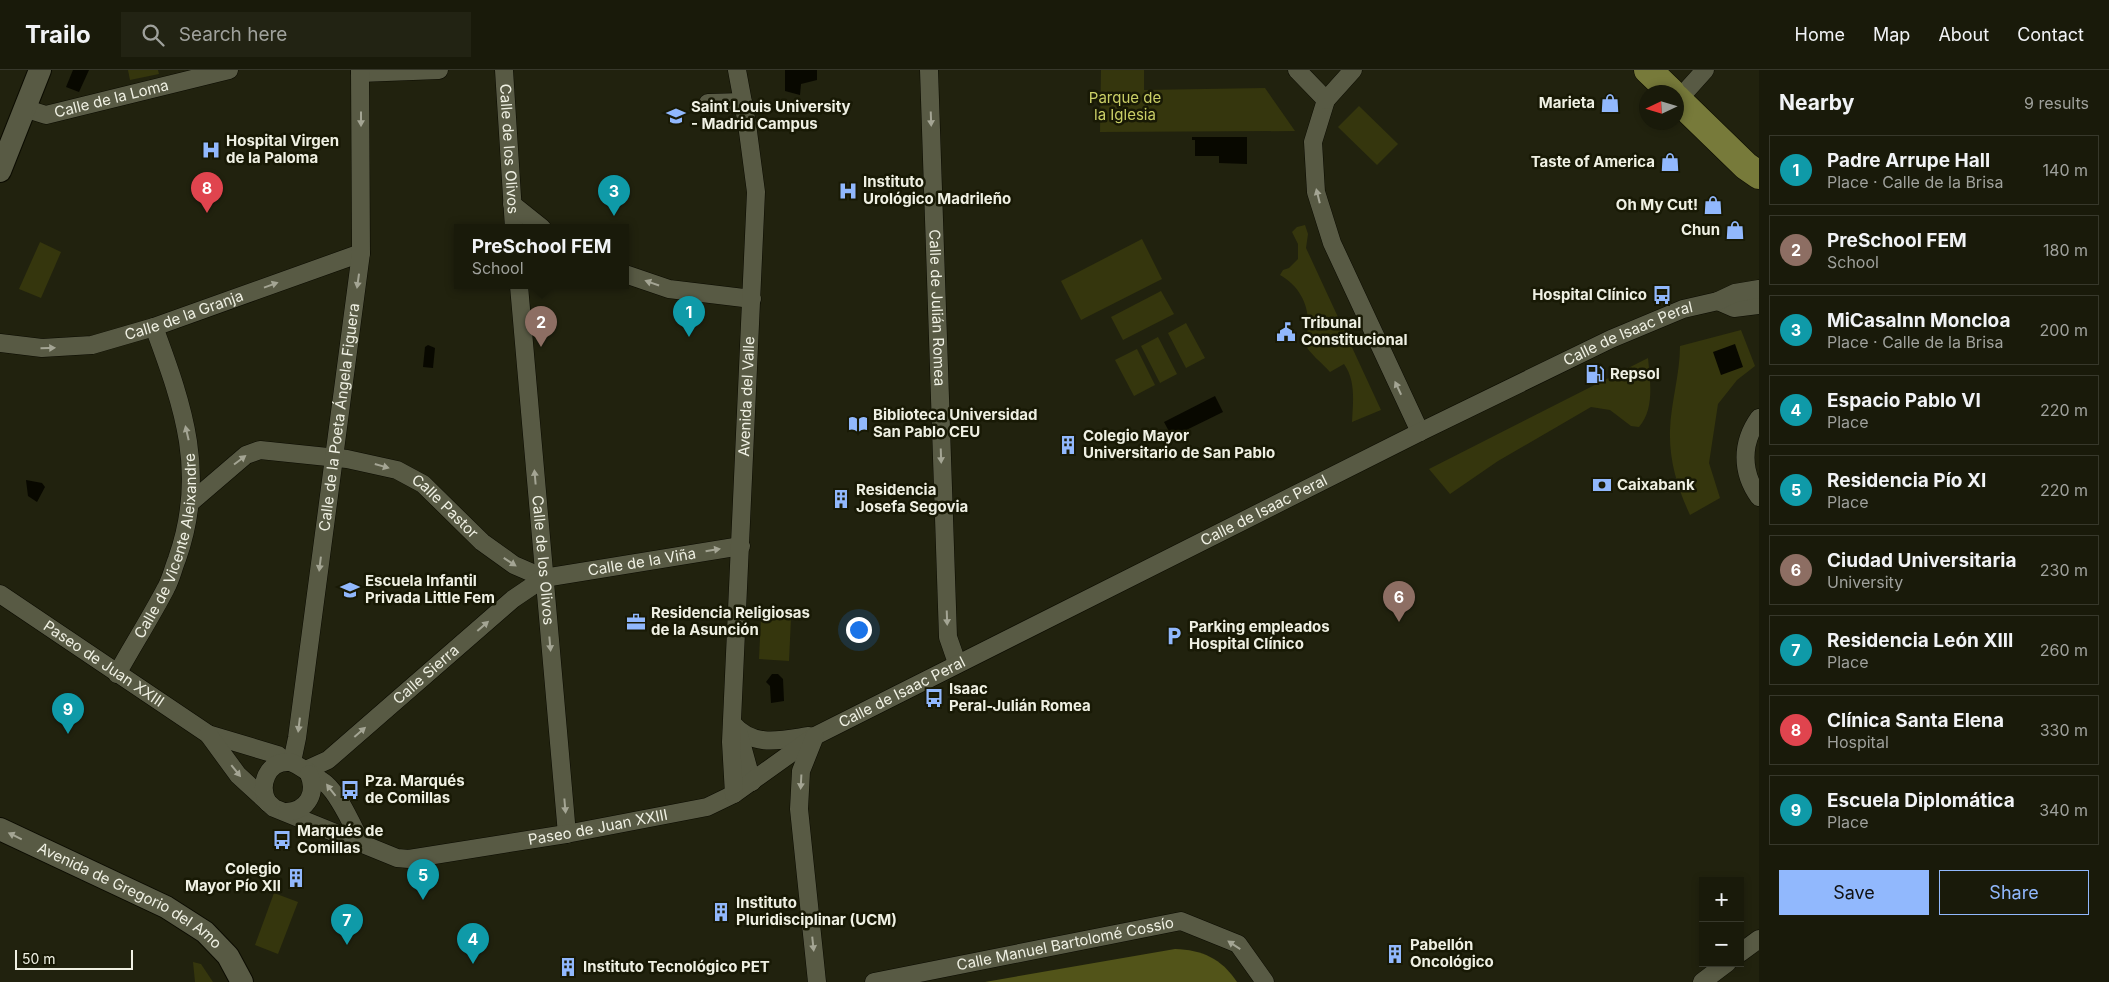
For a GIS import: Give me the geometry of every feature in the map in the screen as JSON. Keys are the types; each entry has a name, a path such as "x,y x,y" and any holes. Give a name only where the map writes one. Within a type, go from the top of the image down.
{"main road":[{"path":"1648,70 1663,85"},
{"path":"1684,106 1752,170 1759,190"}],"street":[{"path":"0,171 40,70"},
{"name":"Calle de la Loma","path":"27,104 30,110 46,115 229,70"},
{"path":"360,71 439,70"},
{"name":"Calle de los Olivos","path":"504,70 514,224"},
{"name":"Avenida del Valle","path":"734,794 731,742 736,727 740,546 756,192 737,70"},
{"name":"Calle de Julián Romea","path":"929,70 948,637 957,663"},
{"path":"1297,70 1326,100"},
{"path":"1353,70 1326,100 1313,142 1316,192 1332,243 1420,432"},
{"path":"1684,89 1705,70"},
{"name":"Calle de la Poeta Ángela Figuera","path":"298,767 297,738 361,253 360,71"},
{"path":"708,103 743,102"},
{"path":"512,204 537,224"},
{"name":"Calle de la Granja","path":"0,342 42,348 92,345 154,327 361,253"},
{"path":"629,275 669,289 752,299"},
{"name":"Calle de los Olivos","path":"519,289 567,834"},
{"name":"Calle de Isaac Peral","path":"814,736 1420,432 1611,339 1683,309 1718,301 1735,292 1759,289"},
{"name":"Calle de Isaac Peral","path":"1718,301 1734,308 1759,305"},
{"name":"Calle de Vicente Aleixandre","path":"117,674 167,586 184,538 190,503 192,476 189,439 175,387 154,327"},
{"path":"1759,418 1747,438 1745,454 1745,470 1759,497"},
{"name":"Calle Pastor","path":"190,503 246,455 260,450 366,462 396,470 423,484 482,542 514,565 544,578"},
{"name":"Calle de la Viña","path":"544,578 740,546"},
{"name":"Calle Sierra","path":"298,767 328,760 514,599 544,578"},
{"name":"Paseo de Juan XXIII","path":"0,594 208,734"},
{"path":"736,727 753,739 772,742 814,736 801,771 799,809 817,982"},
{"name":"Avenida del Valle","path":"736,727 752,782"},
{"path":"208,734 238,775 268,803 280,811 287,812 302,808 311,796 313,789 298,767"},
{"path":"208,734 278,755 326,784 362,844"},
{"name":"Paseo de Juan XXIII","path":"287,812 397,858 409,859 567,834 707,807 734,794 814,736"},
{"path":"268,803 263,788 267,773 272,767 298,767"},
{"name":"Avenida de Gregorio del Amo","path":"0,828 166,906 205,932 228,956 242,982"},
{"name":"Calle Manuel Bartolomé Cossío","path":"874,982 1181,921 1238,944 1265,982"},
{"path":"1744,951 1759,939"},
{"path":"1702,982 1722,967"}],"green space":[{"path":"128,70 158,70 159,74 130,80"},
{"name":"Parque de la Iglesia","path":"1101,70 1144,70 1144,90 1265,88 1295,131 1100,132"},
{"path":"1359,106 1398,144 1377,165 1338,127"},
{"path":"1305,225 1308,234 1306,248 1381,410 1352,422 1353,392 1348,371 1344,364 1330,372 1306,347 1304,343 1308,323 1305,304 1296,288 1280,275 1283,270 1289,268 1298,259 1298,244 1292,232 1297,227"},
{"path":"1142,239 1162,279 1081,320 1061,281"},
{"path":"40,242 61,252 41,298 19,289"},
{"path":"1161,291 1174,314 1123,340 1111,317"},
{"path":"1186,323 1205,358 1186,368 1168,333"},
{"path":"1741,330 1755,366 1737,380 1718,404 1709,463 1720,498 1690,515 1675,473 1670,441 1680,346"},
{"path":"1158,337 1177,374 1160,383 1141,346"},
{"path":"1137,349 1155,385 1134,396 1115,360"},
{"path":"1648,358 1649,403 1644,420 1639,427 1631,426 1610,410 1591,407 1498,461 1450,494 1429,469"},
{"path":"761,617 791,618 789,661 759,659"},
{"path":"274,893 298,902 278,954 255,945"},
{"path":"193,962 201,964 213,982 195,982"}],"shaded area":[{"path":"73,70 89,70 79,92 66,87"},
{"path":"785,70 817,70 817,80 801,84 800,95 785,91"},
{"path":"1192,137 1247,137 1247,164 1219,163 1219,156 1195,156 1195,140 1192,140"},
{"path":"1735,344 1743,367 1721,375 1713,352"},
{"path":"428,345 435,348 433,368 423,367 425,347"},
{"path":"1215,396 1223,412 1172,437 1164,422"},
{"path":"26,480 42,483 45,487 37,502 28,496"},
{"path":"772,674 778,674 783,679 784,701 771,703 770,686 766,682"},
{"path":"1175,949 1194,951 1210,957 1224,967 1237,982 985,982"}],"place":[{"name":"Marieta","path":"1610,103"},
{"name":"Saint Louis University - Madrid Campus","path":"676,116"},
{"name":"Hospital Virgen de la Paloma","path":"211,150"},
{"name":"Taste of America","path":"1670,162"},
{"name":"Instituto Urológico Madrileño","path":"848,191"},
{"name":"Oh My Cut!","path":"1713,205"},
{"name":"Clínica Santa Elena","path":"207,213"},
{"name":"MiCasaInn Moncloa","path":"614,216"},
{"name":"Chun","path":"1735,230"},
{"name":"Hospital Clínico","path":"1662,295"},
{"name":"Tribunal Constitucional","path":"1286,332"},
{"name":"Padre Arrupe Hall","path":"689,337"},
{"name":"PreSchool FEM","path":"541,347"},
{"name":"Repsol","path":"1595,374"},
{"name":"Biblioteca Universidad San Pablo CEU","path":"858,424"},
{"name":"Colegio Mayor Universitario de San Pablo","path":"1068,445"},
{"name":"Caixabank","path":"1602,485"},
{"name":"Residencia Josefa Segovia","path":"841,499"},
{"name":"Escuela Infantil Privada Little Fem","path":"350,590"},
{"name":"Residencia Religiosas de la Asunción","path":"636,622"},
{"name":"Ciudad Universitaria","path":"1399,622"},
{"name":"Parking empleados Hospital Clínico","path":"1174,636"},
{"name":"Isaac Peral-Julián Romea","path":"934,698"},
{"name":"Escuela Diplomática","path":"68,734"},
{"name":"Pza. Marqués de Comillas","path":"350,790"},
{"name":"Marqués de Comillas","path":"282,840"},
{"name":"Colegio Mayor Pío XII","path":"296,878"},
{"name":"Residencia Pío XI","path":"423,900"},
{"name":"Instituto Pluridisciplinar (UCM)","path":"721,912"},
{"name":"Residencia León XIII","path":"347,945"},
{"name":"Pabellón Oncológico","path":"1395,954"},
{"name":"Espacio Pablo VI","path":"473,964"},
{"name":"Instituto Tecnológico PET","path":"568,967"}]}
